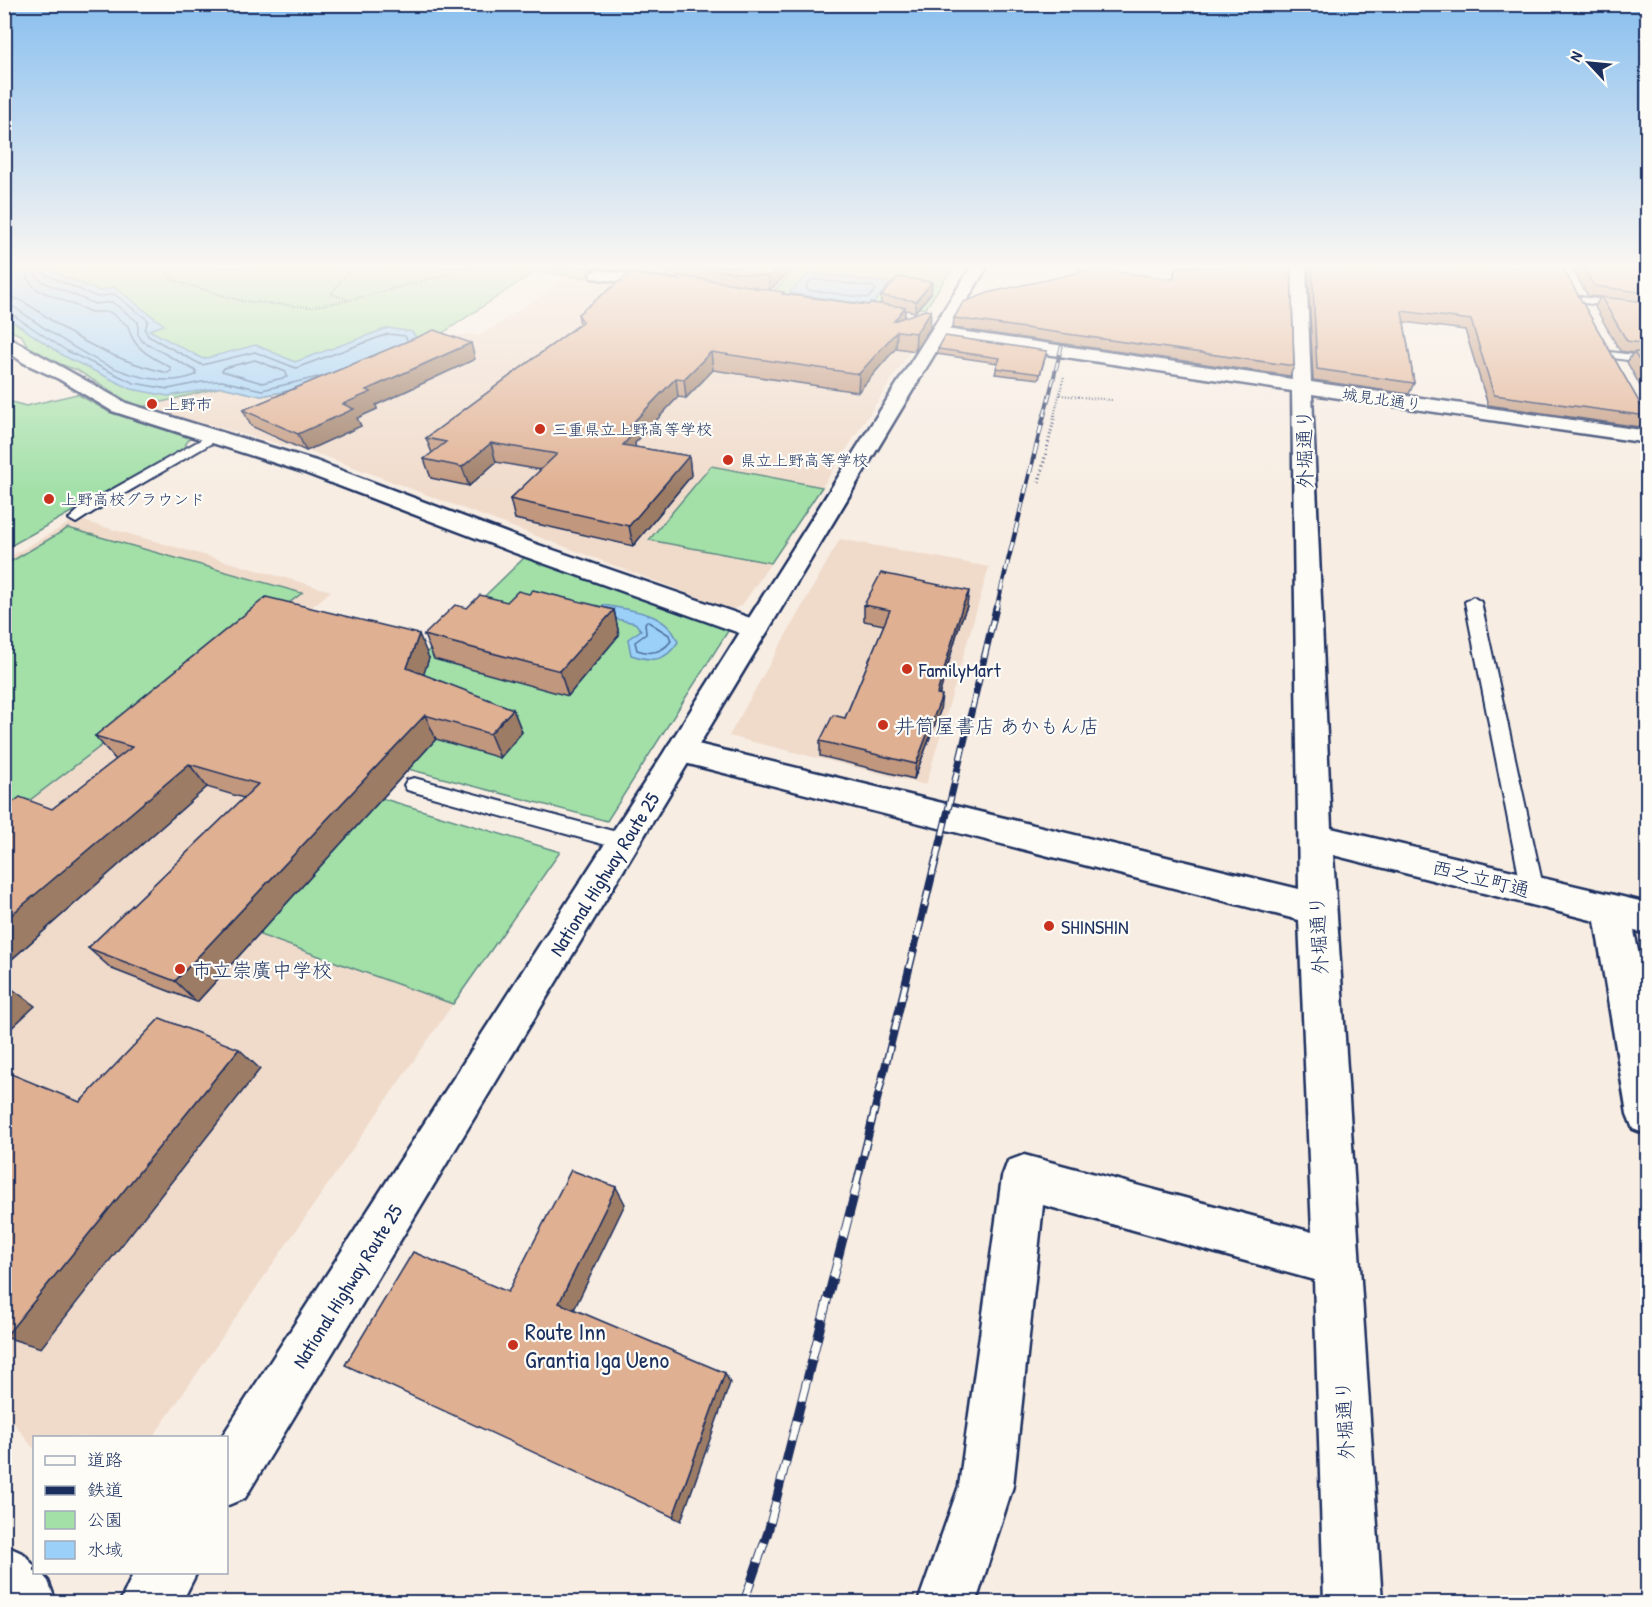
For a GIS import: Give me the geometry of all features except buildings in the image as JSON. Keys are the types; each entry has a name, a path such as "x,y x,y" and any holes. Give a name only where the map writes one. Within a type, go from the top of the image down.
{"main road":[{"path":"7,342 31,359 66,375 119,407 308,466 524,548 755,629"},
{"name":"National Highway Route 25","path":"228,1476 681,751 927,342"},
{"name":"城見北通り","path":"1019,342 1303,388 1647,437"},
{"name":"外堀通り","path":"1301,342 1314,837 1353,1602"},
{"path":"1603,342 1621,374"},
{"path":"681,751 1317,909"},
{"name":"西之立町通","path":"1314,837 1630,915"},
{"path":"1630,915 1647,1114"},
{"path":"946,1602 986,1486 1023,1177 1337,1263"},
{"path":"4,1574 27,1602"},
{"path":"149,1602 167,1574"}],"lane":[{"path":"1610,355 1647,360"},
{"path":"76,519 88,509 213,437"},
{"path":"1473,602 1533,891"},
{"path":"414,785 624,842"}],"path":[{"path":"1039,482 1070,352"},
{"path":"1060,395 1112,400"}],"shaded area":[{"name":"三重県立上野高等学校","path":"426,342 916,342 822,487 711,466 650,540 771,563 742,605 732,610 324,456 142,407 222,387 261,396"},
{"name":"市立崇廣中学校","path":"76,519 331,591 294,622 258,934 453,1004 154,1436 33,1436 33,1448 5,1412 4,560"},
{"path":"840,539 989,567 926,785 729,736"}],"green space":[{"path":"25,342 426,342 284,392 261,396 222,387 142,407 130,403 77,370 54,362 28,347"},
{"name":"上野高校グラウンド","path":"77,394 109,412 190,438 182,450 5,549 5,400 26,406"},
{"path":"711,466 822,487 771,563 649,540"},
{"path":"68,528 302,593 5,819 5,565"},
{"path":"526,556 730,628 607,821 408,769 424,655"},
{"path":"381,798 560,852 453,1004 257,934"}],"water":[{"path":"43,342 171,342 203,359 256,345 295,362 350,342 413,342 302,388 261,396 222,387 168,396 131,389 64,356"},
{"path":"603,605 636,611 657,618 673,632 678,642 673,649 658,659 631,655 628,639 641,630 635,623 597,615"}],"railway":[{"path":"1044,416 1063,342"},
{"path":"996,610 1044,415"},
{"path":"936,860 996,608"},
{"path":"856,1186 936,859"},
{"path":"744,1602 768,1532 857,1184"}],"place":[{"name":"上野市","path":"152,404"},
{"name":"三重県立上野高等学校","path":"540,429"},
{"name":"県立上野高等学校","path":"728,460"},
{"name":"上野高校グラウンド","path":"49,499"},
{"name":"FamilyMart","path":"907,669"},
{"name":"井筒屋書店 あかもん店","path":"883,725"},
{"name":"SHINSHIN","path":"1049,926"},
{"name":"市立崇廣中学校","path":"180,969"},
{"name":"Route Inn Grantia Iga Ueno","path":"513,1345"}]}
